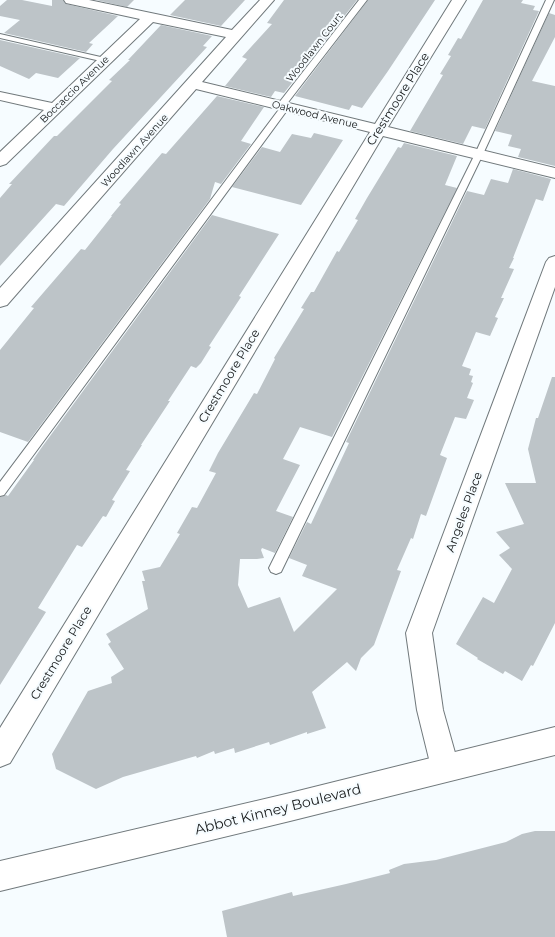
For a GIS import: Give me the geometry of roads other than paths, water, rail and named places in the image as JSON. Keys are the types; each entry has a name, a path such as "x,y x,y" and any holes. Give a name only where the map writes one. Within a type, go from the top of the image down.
{"street":[{"path":"71,0 92,2 149,18 234,36"},
{"name":"Woodlawn Avenue","path":"0,300 267,0"},
{"name":"Crestmoore Place","path":"0,753 378,130 459,0"},
{"name":"Boccaccio Avenue","path":"0,161 149,18"},
{"name":"Oakwood Avenue","path":"192,84 555,173"},
{"path":"0,96 54,108"},
{"name":"Angeles Place","path":"445,768 430,710 419,633 555,262"},
{"name":"Abbot Kinney Boulevard","path":"0,876 283,809 555,741"}],"lane":[{"name":"Woodlawn Court","path":"0,491 283,106 363,0"},
{"path":"276,568 479,154 550,0"},
{"path":"0,36 104,60"}]}
